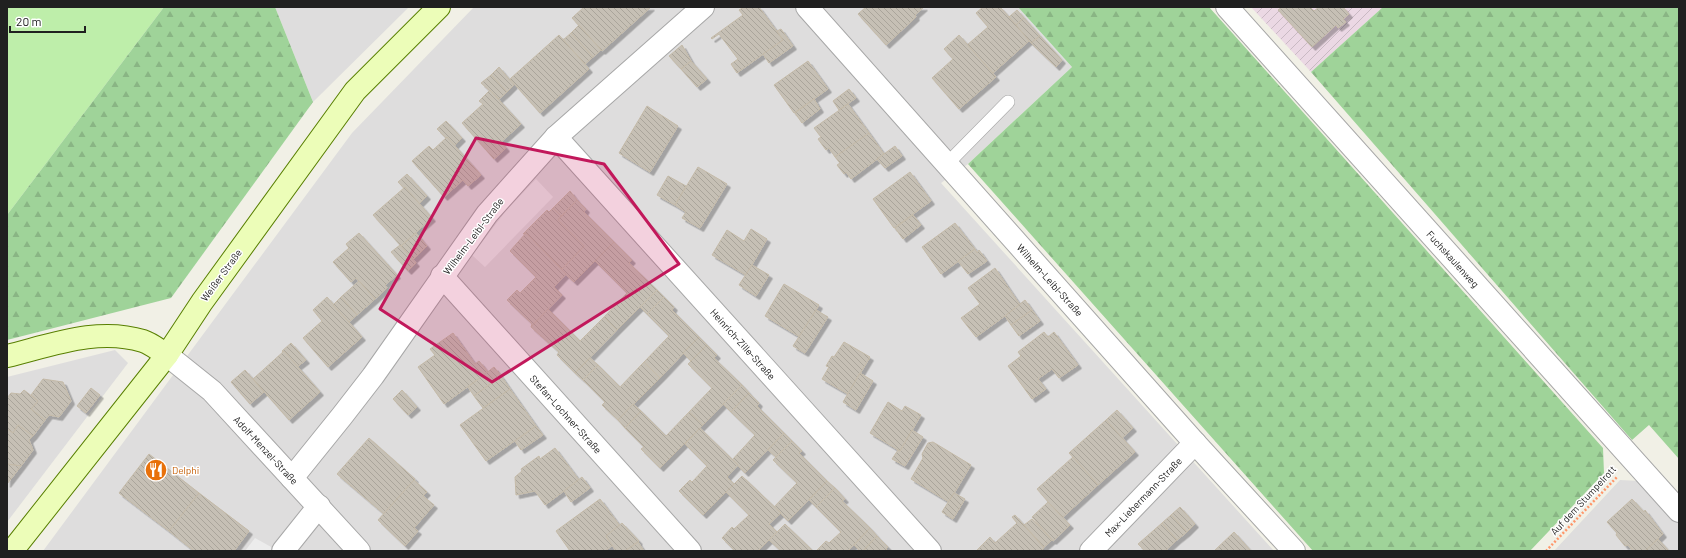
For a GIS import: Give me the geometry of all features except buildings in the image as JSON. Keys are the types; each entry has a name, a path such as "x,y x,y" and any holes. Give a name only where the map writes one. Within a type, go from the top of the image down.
{"street":[{"name":"Weißer Straße","path":"12,551 167,355 202,302 355,91 439,7"},
{"name":"Wilhelm-Leibl-Straße","path":"292,478 347,411 487,214 556,137 703,7"},
{"name":"Wilhelm-Leibl-Straße","path":"807,7 1195,443 1294,551"},
{"name":"Fuchskaulenweg","path":"1227,7 1679,511"},
{"name":"Heinrich-Zille-Straße","path":"556,137 930,551"},
{"name":"Stefan-Lochner-Straße","path":"442,276 690,551"},
{"path":"7,356 91,335 115,336 145,342 167,355"},
{"name":"Adolf-Menzel-Straße","path":"167,355 212,391 359,551"},
{"name":"Max-Liebermann-Straße","path":"1092,551 1195,443"},
{"path":"283,551 319,506"}],"lane":[{"path":"947,164 1008,102"}],"path":[{"name":"Auf dem Stumpelrott","path":"1546,551 1632,460"}],"highlighted area":[{"path":"476,138 604,164 679,264 492,382 380,309"}],"shaded area":[{"path":"275,7 409,7 313,102"},
{"path":"474,7 1018,7 1072,67 968,164 941,183 1274,551 43,551 352,133"},
{"path":"1251,7 1383,7 1311,72"},
{"path":"536,179 553,197 485,267 472,255 506,211"},
{"path":"115,350 128,363 7,522 7,377"},
{"path":"1620,480 1640,481 1679,524 1679,551 1554,551"},
{"path":"255,538 273,548 271,551 245,551"}],"green space":[{"path":"7,7 164,7 7,215"},
{"path":"164,7 275,7 313,102 171,298 7,340 7,215"},
{"path":"1018,7 1209,7 1603,448 1604,473 1530,551 1313,551 968,164 1072,67"},
{"path":"1383,7 1679,7 1679,459 1649,425 1632,440 1311,72"}],"place":[{"name":"Delphi","path":"156,470"}]}
